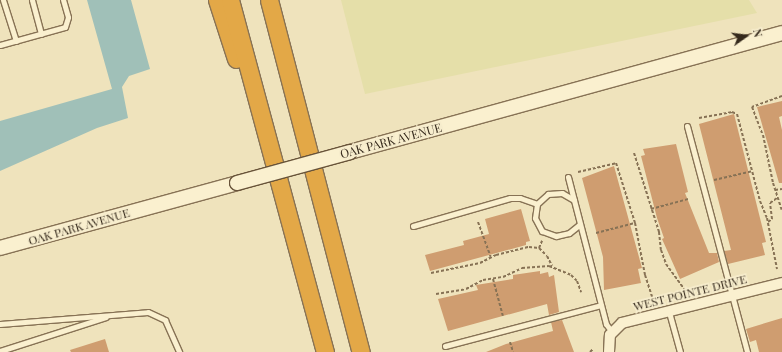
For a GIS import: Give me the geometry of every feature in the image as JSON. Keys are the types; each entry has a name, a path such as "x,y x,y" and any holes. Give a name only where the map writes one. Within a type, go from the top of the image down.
{"highway":[{"path":"217,0 226,33 270,148"},
{"path":"230,0 325,352"},
{"path":"269,0 361,352"}],"street":[{"name":"OAK PARK AVENUE","path":"0,248 782,33"},
{"name":"WEST POINTE DRIVE","path":"611,334 622,323 782,282"},
{"path":"609,352 611,334"}],"lane":[{"path":"3,0 16,41"},
{"path":"32,0 41,34"},
{"path":"0,45 65,27 68,17 63,0"},
{"path":"687,126 747,352"},
{"path":"568,176 601,306 606,324 611,334"},
{"path":"574,200 569,195 555,192 548,194 537,204 535,218 542,231 549,235 563,236 580,224"},
{"path":"413,226 510,198 520,198 537,204"},
{"path":"445,346 601,306"},
{"path":"0,324 148,312 165,320 179,352"},
{"path":"669,312 680,352"},
{"path":"0,351 114,314"}],"path":[{"path":"782,96 752,107 763,135 775,190 782,210"},
{"path":"699,118 732,112 738,114 768,222 777,269"},
{"path":"634,153 659,232 659,245 666,264 688,294"},
{"path":"578,172 616,163 635,223 645,275 654,302"},
{"path":"714,180 753,171"},
{"path":"775,190 782,189"},
{"path":"768,222 772,219 770,203 778,197"},
{"path":"651,209 689,199"},
{"path":"478,222 491,257"},
{"path":"596,233 635,223"},
{"path":"539,248 542,241"},
{"path":"431,274 480,263 491,257 530,247 539,248 547,256 552,266"},
{"path":"436,294 466,289 484,280 492,279 522,268 552,266 563,270 577,281 581,292"},
{"path":"492,279 503,316"},
{"path":"510,342 513,352"},
{"path":"590,352 593,349"}],"shaded area":[{"path":"341,0 749,0 757,13 365,94"}],"water":[{"path":"87,0 131,0 150,69 129,76 122,87 128,118 97,128 0,171 0,121 112,89"}],"building":[{"path":"782,101 782,116 779,117 782,130 782,183 779,183 757,107"},
{"path":"734,114 766,242 762,243 765,255 728,264 724,251 731,250 699,124"},
{"path":"676,144 688,192 685,193 709,253 717,253 719,262 680,279 662,239 664,238 657,218 641,156 645,155 643,149"},
{"path":"614,166 642,268 638,269 641,283 604,290 603,257 582,178"},
{"path":"521,209 530,241 526,242 526,245 430,271 425,255 464,245 463,241 489,234 485,219"},
{"path":"540,271 540,274 548,272 549,277 554,275 559,312 549,315 547,304 448,331 438,299 478,290 476,285 513,279 513,275"},
{"path":"782,318 782,352 759,352 756,340 750,342 746,329"},
{"path":"562,320 574,352 486,352 506,344 553,331 551,322"},
{"path":"105,339 109,352 71,352 70,350"}]}
